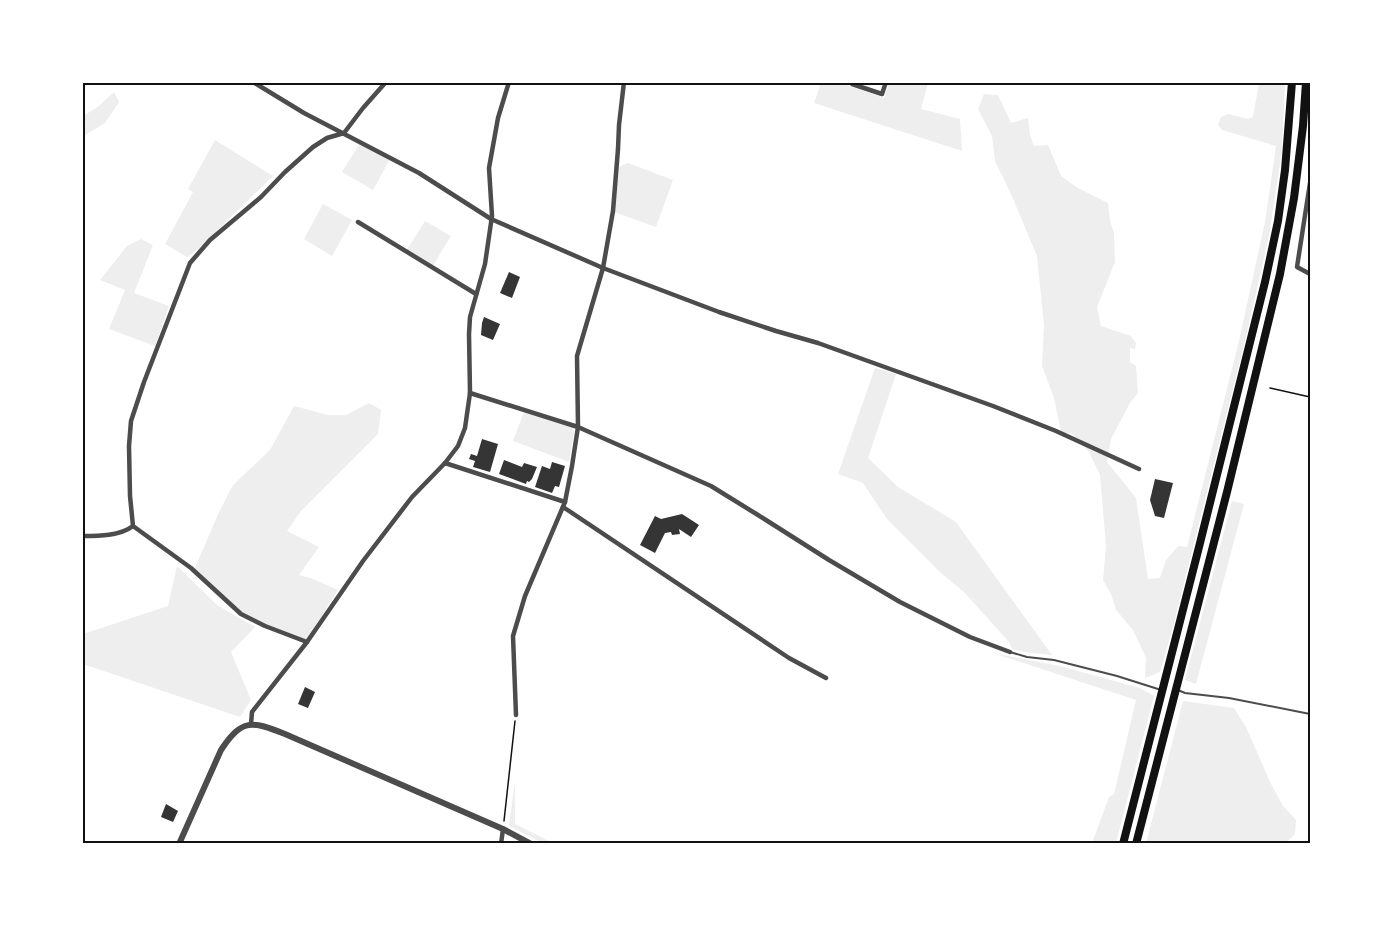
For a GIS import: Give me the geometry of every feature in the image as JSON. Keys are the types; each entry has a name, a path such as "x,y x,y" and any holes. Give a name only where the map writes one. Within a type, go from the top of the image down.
{"main road":[{"path":"1123,843 1265,282 1278,221 1285,170 1292,82"},
{"path":"1136,843 1227,492 1280,274 1294,198 1306,82"}],"street":[{"path":"253,82 304,113 419,173 491,219 603,268 776,332 818,344 993,406 1056,431 1139,469"},
{"path":"307,642 264,626 241,614 191,568 134,526 130,496 131,421 190,263 210,240 261,197 313,147 327,138 344,133 386,82"},
{"path":"251,724 252,712 307,642 363,561 412,496 446,463 458,446 465,428 470,393 470,317 485,264 491,219 489,168 498,118 509,82"},
{"path":"516,715 513,636 525,596 564,505 578,427 577,356 603,268 613,211 624,82"},
{"path":"852,84 882,94 886,82"},
{"path":"1311,183 1298,267 1311,274"},
{"path":"358,222 476,294"},
{"path":"470,393 578,427 711,486 900,603 970,637 1010,652"},
{"path":"446,463 564,505 789,658 826,678"},
{"path":"82,536 116,533 134,526"},
{"path":"179,843 221,750 229,737 240,728 251,724 285,734 531,843"},
{"path":"501,843 503,829"}],"lane":[{"path":"1010,652 1027,657 1054,660 1117,676 1158,688 1161,694"},
{"path":"1176,688 1185,693 1228,698 1311,714"}],"path":[{"path":"1270,388 1311,397"},
{"path":"503,829 516,715"}],"shaded area":[{"path":"821,83 849,83 849,86 884,98 889,83 928,83 921,109 960,119 962,151 814,103"},
{"path":"1259,83 1285,83 1282,150 1269,236 1173,627 1160,672 1145,678 1146,658 1133,630 1116,610 1103,580 1106,546 1100,475 1089,452 1072,434 1061,432 1054,398 1042,366 1044,325 1037,256 995,161 992,136 978,109 984,94 998,95 1011,123 1028,118 1034,146 1048,145 1061,176 1078,188 1108,203 1114,233 1115,262 1097,307 1101,326 1131,336 1136,343 1135,349 1130,348 1130,362 1136,366 1138,393 1130,403 1111,439 1107,462 1136,498 1148,579 1160,578 1166,560 1178,546 1187,547 1239,341 1265,222 1276,146 1222,130 1218,125 1221,117 1228,114 1248,119 1253,117"},
{"path":"114,92 119,102 105,123 85,135 83,139 83,116 99,106"},
{"path":"215,140 273,176 187,257 165,244 193,192 188,189"},
{"path":"360,143 390,159 373,190 342,172"},
{"path":"628,163 673,180 656,227 614,212 619,167"},
{"path":"323,204 352,220 332,256 304,239"},
{"path":"425,221 451,236 432,267 406,251"},
{"path":"141,239 153,245 134,293 169,306 155,346 109,329 125,290 100,280 127,246"},
{"path":"875,368 896,374 868,458 898,487 956,522 1052,655 1012,649 1009,642 964,592 942,574 887,519 863,483 838,474"},
{"path":"369,403 381,410 378,434 301,511 287,531 319,547 299,575 338,590 307,640 265,624 242,612 195,568 233,485 270,450 294,406 328,415 346,415"},
{"path":"524,412 573,427 569,462 513,441"},
{"path":"1232,501 1244,504 1196,684 1185,680"},
{"path":"177,566 217,605 255,627 231,652 251,700 240,717 83,664 83,634 168,606"},
{"path":"993,653 1060,666 1140,688 1154,696 1116,843 1092,843 1109,797 1114,794 1136,700"},
{"path":"1183,701 1234,708 1247,729 1283,806 1296,820 1295,834 1286,843 1146,843"},
{"path":"515,781 515,824 553,843 542,843 509,826"}],"building":[{"path":"509,272 520,277 512,298 500,293"},
{"path":"484,317 500,324 493,340 481,335"},
{"path":"482,439 498,444 490,472 473,467 475,461 469,459 471,454 477,456"},
{"path":"504,460 522,467 524,463 537,467 532,479 526,484 499,474"},
{"path":"552,462 565,466 559,487 555,486 552,493 535,487 542,466 550,469"},
{"path":"1155,479 1173,483 1164,518 1155,516 1150,500"},
{"path":"682,514 699,525 691,537 679,529 680,534 665,533 655,553 640,545 655,516 661,519"},
{"path":"305,687 315,692 308,708 298,704"},
{"path":"166,804 178,811 173,822 161,817"}]}
